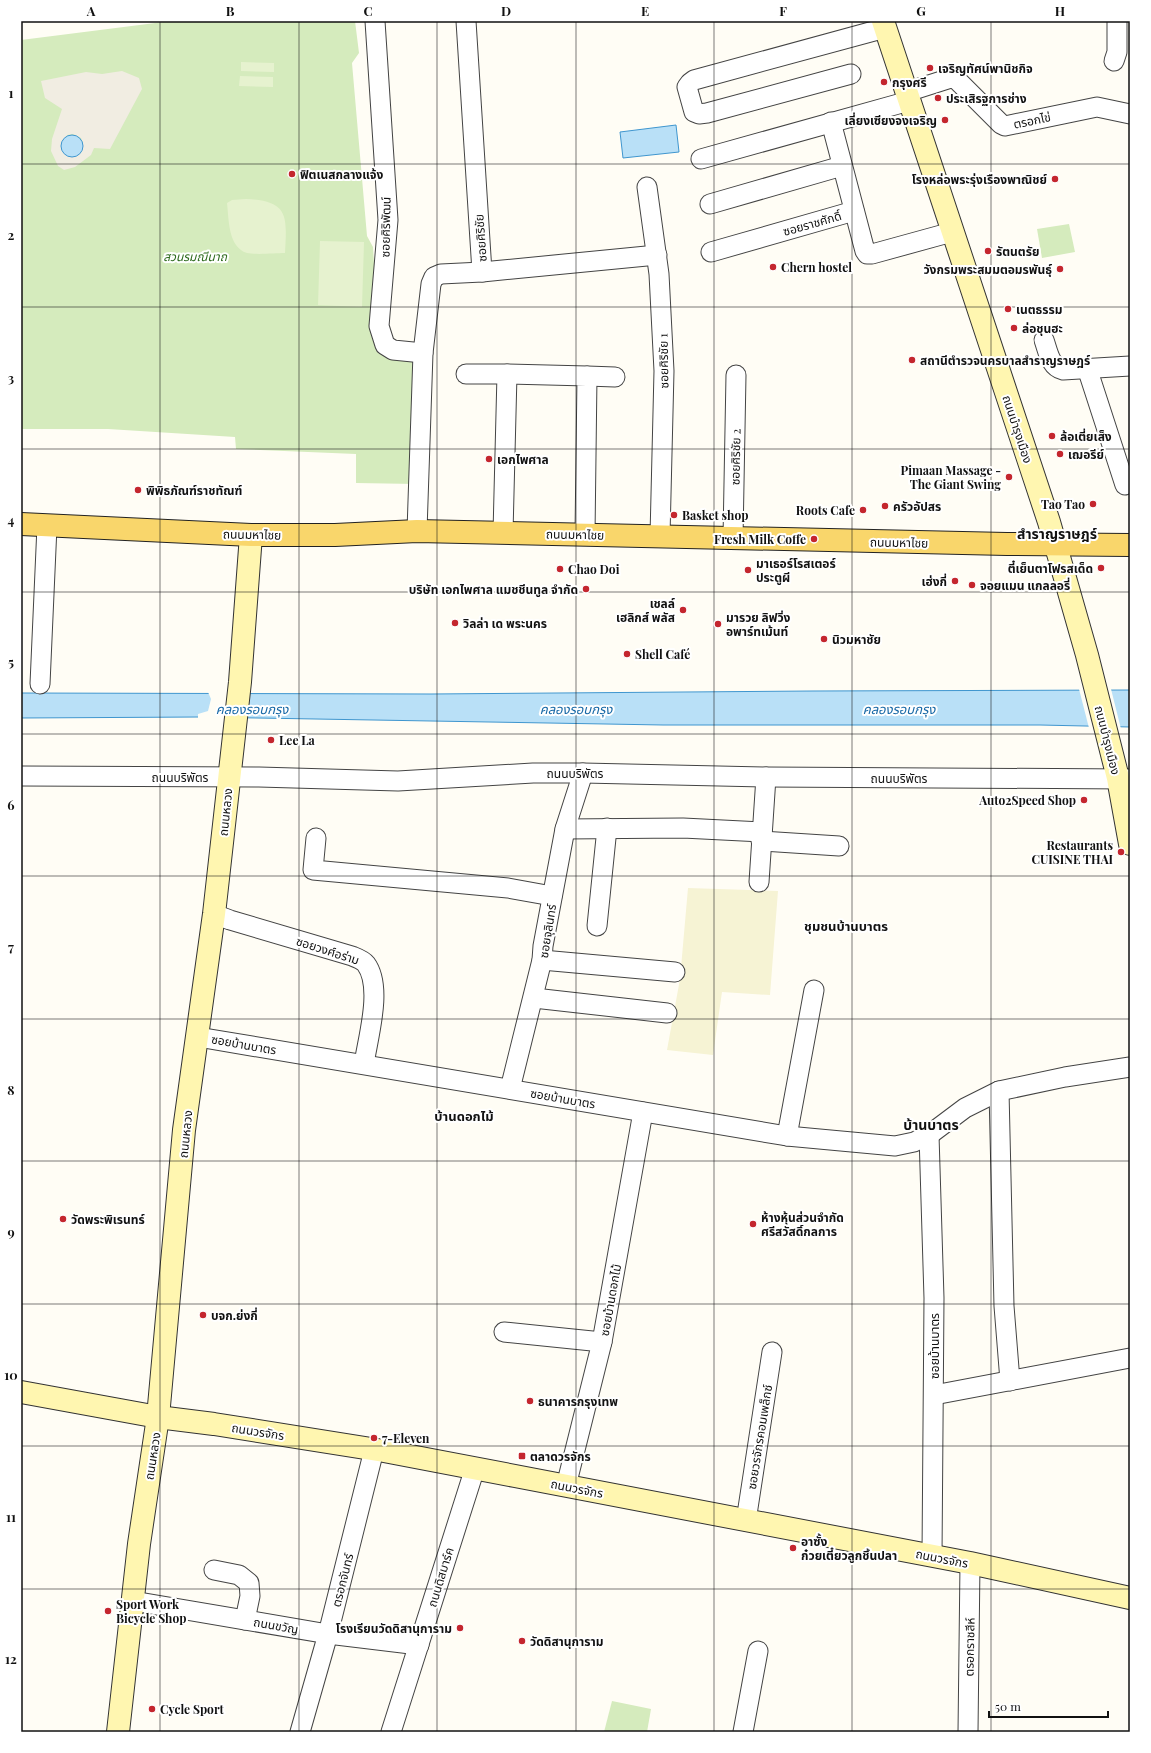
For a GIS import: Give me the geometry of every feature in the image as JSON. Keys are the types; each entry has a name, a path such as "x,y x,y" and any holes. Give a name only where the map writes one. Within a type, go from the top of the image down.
{"main road":[{"name":"ถนนบำรุงเมือง","path":"884,25 1056,545 1087,655 1108,739 1124,778 1130,844"},
{"name":"ถนนมหาไชย","path":"21,524 251,535 335,535 417,531 1130,546"},
{"name":"ถนนหลวง","path":"118,1732 140,1544 158,1417 184,1130 214,914 240,682 251,535"},
{"name":"ถนนวรจักร","path":"21,1392 158,1417 214,1424 475,1468 970,1563 1130,1598"}],"street":[{"name":"ซอยศิริพัฒน์","path":"375,21 388,220 379,326 385,345 389,348 393,350 423,353"},
{"name":"ซอยศิริชัย","path":"417,531 423,353 431,284 434,277 441,274 482,272 466,21"},
{"path":"1114,61 1117,52 1117,21"},
{"path":"851,74 699,114 694,112 688,87 694,80 884,25"},
{"name":"ตรอกไข่","path":"908,96 954,77 1001,124 1005,126 1097,107 1130,114"},
{"path":"701,159 831,122 908,96"},
{"path":"831,122 854,211"},
{"path":"710,204 842,166"},
{"name":"ซอยศิริชัย 1","path":"647,187 659,274 664,371 660,536"},
{"name":"ซอยราชศักดิ์","path":"711,252 854,211 867,254 872,254 952,232"},
{"path":"482,272 657,255"},
{"path":"1044,340 1053,365 1057,369 1130,366"},
{"path":"1087,368 1122,452 1125,485"},
{"path":"466,374 615,377"},
{"path":"503,533 507,374"},
{"name":"ซอยศิริชัย 2","path":"733,538 736,375"},
{"path":"585,535 587,376"},
{"path":"40,684 48,526"},
{"name":"ถนนบริพัตร","path":"21,776 229,776 398,781 533,773 766,777 1124,778"},
{"name":"ซอยจุลินทร์","path":"510,1089 534,998 565,829 583,773"},
{"path":"759,882 766,777"},
{"path":"597,926 607,828"},
{"path":"565,829 683,828 839,846"},
{"path":"316,838 313,870 501,887 552,896"},
{"name":"ซอยวงศ์อร่าม","path":"214,914 352,956 365,962 373,977 375,992 364,1064"},
{"path":"542,960 675,972"},
{"path":"787,1136 814,990"},
{"path":"534,998 667,1013"},
{"name":"ซอยบ้านบาตร","path":"198,1037 787,1136 895,1146 914,1142 929,1136 965,1108 999,1091 1064,1077 1130,1067"},
{"path":"999,1091 1004,1306 1010,1381"},
{"name":"ซอยบ้านดอกไม้","path":"566,1486 602,1342 643,1112"},
{"name":"ซอยบ้านบาตร","path":"929,1136 934,1298 932,1556"},
{"path":"504,1332 602,1342"},
{"name":"ซอยวรจักรคอมเพล็กซ์","path":"746,1521 772,1352"},
{"path":"934,1395 1130,1358"},
{"name":"ตรอกจันทร์","path":"300,1732 328,1634 374,1450"},
{"name":"ถนนดิสมาร์ค","path":"391,1732 475,1468"},
{"name":"ตรอกราชสีห์","path":"968,1732 970,1563"},
{"path":"214,1570 239,1575 249,1583 250,1596 246,1620"},
{"name":"ถนนขวัญ","path":"133,1601 328,1634 419,1645"},
{"path":"744,1732 758,1651"}],"shaded area":[{"path":"122,71 139,78 142,89 110,149 94,148 91,155 75,167 64,170 58,166 51,151 52,139 62,109 45,98 41,81 86,72 102,74","holes":["73,134 81,138 83,143 64,153 61,148 67,135"]},
{"path":"688,888 778,891 770,995 722,992 713,1055 667,1050 680,979"}],"green space":[{"name":"สวนรมณีนาถ","path":"171,21 355,21 359,53 352,63 367,236 373,247 379,346 420,363 416,484 356,483 356,454 236,449 235,437 108,429 21,429 21,40"},
{"path":"241,62 274,63 274,72 241,71"},
{"path":"240,76 273,77 273,87 239,86"},
{"path":"232,200 260,200 278,207 285,220 285,253 251,254 241,250 236,245 229,225 227,203"},
{"path":"1069,224 1075,252 1042,258 1037,229"},
{"path":"320,241 364,242 362,307 318,305"},
{"path":"612,1701 651,1709 647,1732 604,1732"}],"water":[{"path":"676,125 679,152 623,158 620,132"},
{"path":"68,135 76,135 83,142 83,150 76,157 68,157 61,150 61,142"},
{"name":"คลองรอบกรุง","path":"1130,690 1130,727 1040,725 663,725 199,717 21,718 21,693 431,694"}],"pier":[{"path":"1079,689 1111,689 1121,729 1089,728"},
{"path":"208,692 247,692 247,720 198,719 198,714 208,711 211,699"}],"place":[{"name":"เจริญทัศน์พานิชกิจ","path":"930,68"},
{"name":"กรุงศรี","path":"884,82"},
{"name":"ประเสิรฐการช่าง","path":"938,98"},
{"name":"เลี่ยงเซียงจงเจริญ","path":"945,120"},
{"name":"ฟิตเนสกลางแจ้ง","path":"292,174"},
{"name":"โรงหล่อพระรุ่งเรืองพาณิชย์","path":"1055,179"},
{"name":"รัตนตรัย","path":"988,251"},
{"name":"Chern hostel","path":"773,267"},
{"name":"วังกรมพระสมมตอมรพันธุ์","path":"1060,269"},
{"name":"เนตธรรม","path":"1008,309"},
{"name":"ล่อชุนฮะ","path":"1014,328"},
{"name":"สถานีตำรวจนครบาลสำราญราษฎร์","path":"912,360"},
{"name":"ล้อเตี่ยเส็ง","path":"1052,436"},
{"name":"เฌอรีย์","path":"1060,454"},
{"name":"เอกไพศาล","path":"489,459"},
{"name":"Pimaan Massage - The Giant Swing","path":"1009,477"},
{"name":"พิพิธภัณฑ์ราชทัณฑ์","path":"138,490"},
{"name":"Tao Tao","path":"1093,504"},
{"name":"ครัวอัปสร","path":"885,506"},
{"name":"Roots Cafe","path":"863,510"},
{"name":"Basket shop","path":"674,515"},
{"name":"Fresh Milk Coffe","path":"814,539"},
{"name":"ตี๋เย็นตาโฟรสเด็ด","path":"1101,568"},
{"name":"Chao Doi","path":"560,569"},
{"name":"มาเธอร์โรสเตอร์ ประตูผี","path":"748,570"},
{"name":"เฮ่งกี่","path":"955,581"},
{"name":"จอยแมน แกลลอรี่","path":"972,585"},
{"name":"บริษัท เอกไพศาล แมชชีนทูล จำกัด","path":"586,589"},
{"name":"เชลล์ เฮลิกส์ พลัส","path":"683,610"},
{"name":"วิลล่า เด พระนคร","path":"455,623"},
{"name":"มารวย ลิฟวิ่ง อพาร์ทเม้นท์","path":"718,624"},
{"name":"นิวมหาชัย","path":"824,639"},
{"name":"Shell Café","path":"627,654"},
{"name":"Lee La","path":"271,740"},
{"name":"Auto2Speed Shop","path":"1084,800"},
{"name":"Restaurants CUISINE THAI","path":"1121,852"},
{"name":"วัดพระพิเรนทร์","path":"63,1219"},
{"name":"ห้างหุ้นส่วนจำกัด ศรีสวัสดิ์กลการ","path":"753,1224"},
{"name":"บจก.ย่งกี่","path":"203,1315"},
{"name":"ธนาคารกรุงเทพ","path":"530,1401"},
{"name":"7-Eleven","path":"374,1438"},
{"name":"ตลาดวรจักร","path":"522,1456"},
{"name":"อาซั้ง ก๋วยเตี๋ยวลูกชิ้นปลา","path":"793,1548"},
{"name":"Sport Work Bicycle Shop","path":"108,1611"},
{"name":"โรงเรียนวัดดิสานุการาม","path":"460,1628"},
{"name":"วัดดิสานุการาม","path":"522,1641"},
{"name":"Cycle Sport","path":"152,1709"}],"district":[{"name":"สำราญราษฎร์","path":"1057,533"},
{"name":"ชุมชนบ้านบาตร","path":"846,925"},
{"name":"บ้านดอกไม้","path":"464,1115"},
{"name":"บ้านบาตร","path":"931,1124"}]}
